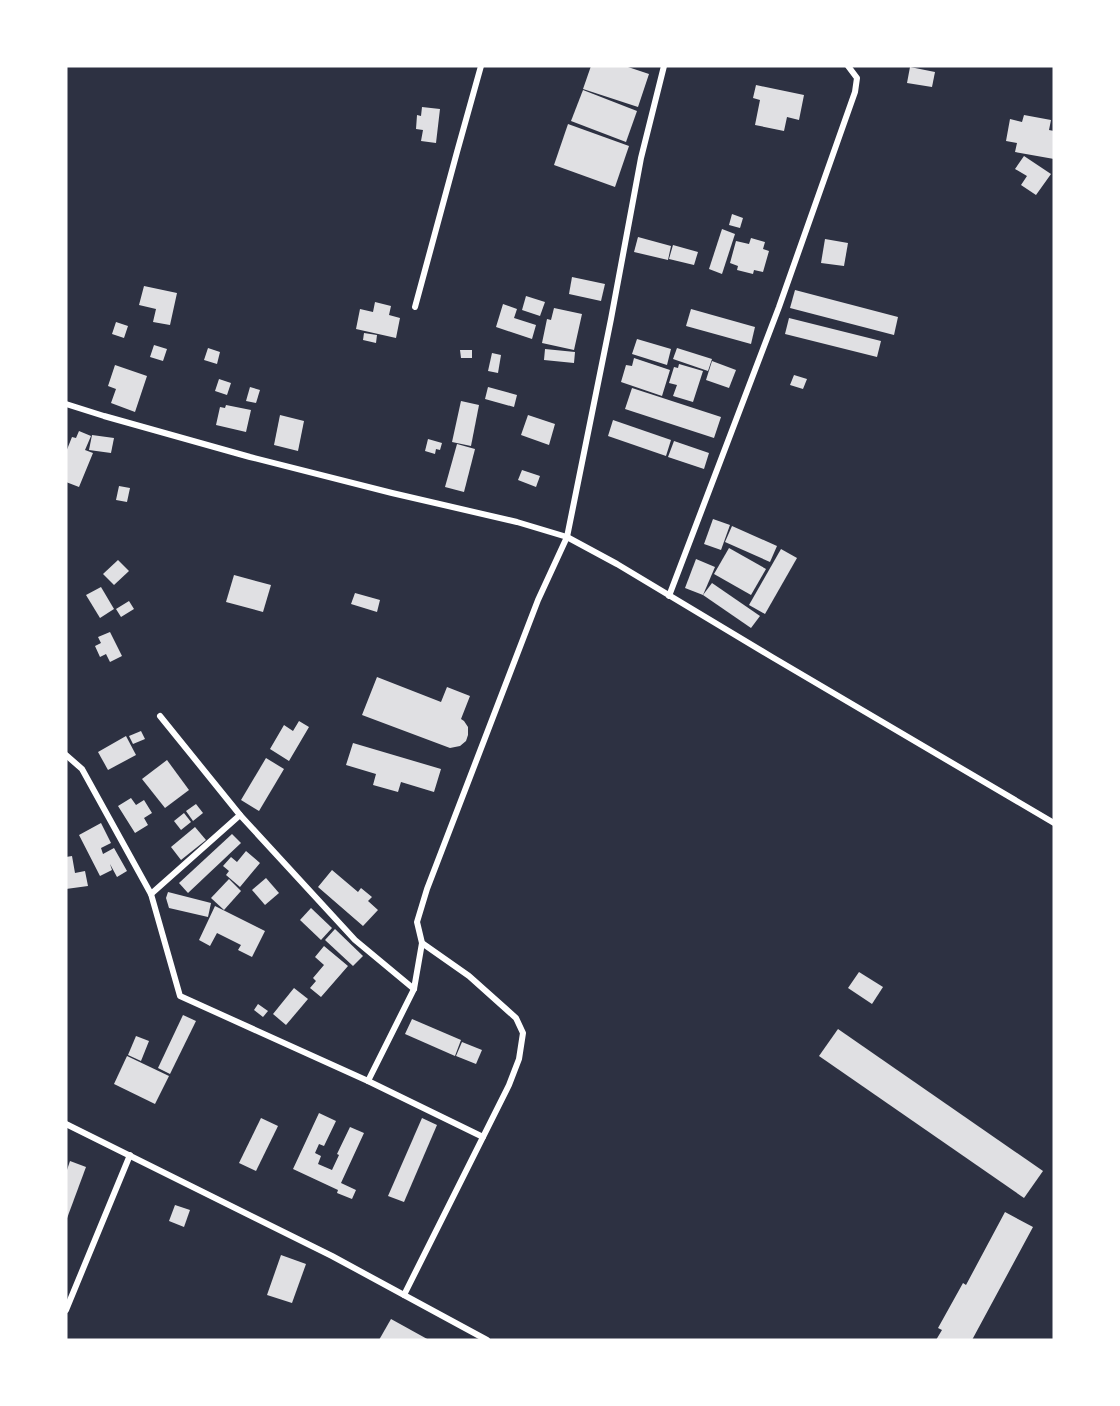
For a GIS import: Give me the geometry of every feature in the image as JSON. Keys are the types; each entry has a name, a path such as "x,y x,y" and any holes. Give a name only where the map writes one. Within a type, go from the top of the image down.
{"street":[{"path":"415,307 481,66"},
{"path":"369,1081 414,989 422,943 417,922 427,889 538,600 567,537 641,158 664,66"},
{"path":"669,596 783,296 855,92 857,78 848,66"},
{"path":"66,404 250,457 392,494 517,522 567,537 618,564 1054,823"},
{"path":"160,716 240,815 355,940 414,989"},
{"path":"66,755 82,769 151,894 180,996 369,1081 483,1137"},
{"path":"151,894 240,815"},
{"path":"404,1296 509,1085 519,1059 523,1033 516,1018 470,976 422,943"},
{"path":"66,1124 332,1256 487,1340"},
{"path":"66,1310 130,1155"}],"building":[{"path":"591,66 625,66 649,74 638,107 583,89"},
{"path":"910,67 935,72 932,87 907,83"},
{"path":"756,85 804,95 799,120 787,117 784,131 755,125 760,100 753,98"},
{"path":"583,90 637,111 626,142 571,121"},
{"path":"422,107 440,109 436,143 421,141 423,130 416,129 417,115 421,116"},
{"path":"1024,115 1051,120 1049,130 1054,131 1054,159 1015,152 1017,143 1006,141 1010,119 1022,122"},
{"path":"568,124 629,146 615,187 554,165"},
{"path":"1024,156 1051,174 1036,195 1021,185 1027,176 1015,169"},
{"path":"732,214 743,218 740,228 729,225"},
{"path":"722,229 735,234 722,274 709,269"},
{"path":"638,237 671,246 668,260 634,252"},
{"path":"751,238 765,242 763,249 769,251 763,272 754,270 753,274 737,270 738,266 730,263 736,241 749,244"},
{"path":"825,239 848,243 844,266 821,263"},
{"path":"673,245 698,252 694,265 669,259"},
{"path":"572,277 605,284 601,301 569,294"},
{"path":"144,286 177,293 170,325 153,322 156,309 139,305"},
{"path":"795,290 898,317 894,335 790,308"},
{"path":"526,296 545,302 540,316 522,310"},
{"path":"375,302 391,306 389,315 400,318 396,338 356,329 360,309 373,312"},
{"path":"503,304 517,309 514,318 536,325 532,339 496,327"},
{"path":"554,308 582,314 574,350 542,343 547,319 551,320"},
{"path":"691,309 755,327 751,344 686,326"},
{"path":"789,318 881,341 877,357 785,334"},
{"path":"116,322 128,326 124,338 112,334"},
{"path":"364,333 377,335 376,343 363,340"},
{"path":"637,339 671,349 667,365 632,354"},
{"path":"154,345 167,349 163,361 150,357"},
{"path":"208,348 220,352 217,364 204,360"},
{"path":"677,348 712,359 708,371 673,359"},
{"path":"545,349 575,352 574,363 544,360"},
{"path":"460,350 472,350 472,358 461,358"},
{"path":"492,353 501,355 498,373 488,371"},
{"path":"634,358 670,370 662,396 621,382 626,365 632,366"},
{"path":"712,361 736,370 729,388 706,380"},
{"path":"679,364 703,371 693,402 673,396 677,385 669,383 674,367 678,368"},
{"path":"115,365 147,376 135,412 111,403 116,389 108,386"},
{"path":"794,375 807,379 803,389 790,385"},
{"path":"219,379 231,383 227,395 215,391"},
{"path":"250,387 260,390 256,403 246,401"},
{"path":"488,387 517,395 514,407 485,399"},
{"path":"632,388 721,417 714,438 625,409"},
{"path":"461,401 479,405 471,446 452,442"},
{"path":"226,405 251,410 246,432 216,425 220,407 225,408"},
{"path":"280,415 304,421 298,451 274,445"},
{"path":"528,415 555,424 549,445 521,435"},
{"path":"613,420 671,440 666,456 608,436"},
{"path":"79,431 91,436 85,450 93,453 79,487 66,482 66,452 72,437 76,438"},
{"path":"92,435 114,438 111,453 89,450"},
{"path":"428,439 442,443 440,450 436,449 435,454 425,451"},
{"path":"674,441 709,453 704,469 668,457"},
{"path":"457,444 475,449 464,492 445,487"},
{"path":"522,470 540,476 536,487 518,480"},
{"path":"119,486 130,488 127,502 116,500"},
{"path":"713,519 730,525 721,550 704,544"},
{"path":"732,526 777,546 770,562 725,542"},
{"path":"729,548 766,569 751,595 714,574"},
{"path":"781,549 797,558 765,614 749,605"},
{"path":"696,559 715,567 703,595 685,588"},
{"path":"118,560 129,571 114,585 103,574"},
{"path":"234,575 271,585 263,612 226,602"},
{"path":"712,583 760,616 751,628 703,595"},
{"path":"101,587 114,609 100,618 86,595"},
{"path":"355,593 380,600 377,612 351,604"},
{"path":"129,601 134,609 121,617 116,609"},
{"path":"110,632 122,656 110,662 106,654 100,657 95,646 101,643 98,637"},
{"path":"377,677 441,702 447,687 470,696 461,719 468,727 466,741 460,746 450,748 362,715"},
{"path":"299,721 309,727 289,761 270,749 284,725 293,731"},
{"path":"141,731 145,739 133,744 129,736"},
{"path":"126,736 136,755 108,770 98,752"},
{"path":"353,743 441,769 434,792 401,782 398,792 373,785 376,774 346,765"},
{"path":"266,758 284,769 259,811 241,800"},
{"path":"167,760 189,790 165,808 142,779"},
{"path":"131,798 136,805 144,800 152,813 144,818 148,825 135,833 118,806"},
{"path":"196,804 203,813 193,821 186,811"},
{"path":"184,813 191,822 181,830 174,821"},
{"path":"101,823 111,843 101,848 103,854 114,848 127,871 117,877 110,864 112,870 100,876 79,835"},
{"path":"195,827 206,840 181,860 171,847"},
{"path":"232,834 241,843 188,893 179,883"},
{"path":"246,851 260,863 240,887 226,875 229,871 223,866 231,857 237,862"},
{"path":"72,856 75,873 85,871 88,886 66,889 66,857"},
{"path":"332,870 358,892 361,888 372,897 368,901 378,910 363,926 318,887"},
{"path":"266,878 279,893 265,905 252,890"},
{"path":"229,879 241,891 224,910 211,898"},
{"path":"168,892 211,903 208,917 169,908 166,898"},
{"path":"215,906 265,931 252,957 238,950 241,945 217,933 210,946 199,940"},
{"path":"311,908 332,928 321,940 300,920"},
{"path":"335,929 363,956 353,966 325,940"},
{"path":"324,946 348,966 321,997 310,988 316,981 313,978 324,965 315,957"},
{"path":"859,972 883,987 872,1004 848,988"},
{"path":"294,988 308,999 286,1025 273,1014"},
{"path":"258,1004 268,1011 263,1017 254,1010"},
{"path":"183,1015 196,1021 170,1074 158,1068"},
{"path":"412,1019 461,1040 455,1056 405,1034"},
{"path":"838,1029 1043,1171 1024,1198 819,1056"},
{"path":"136,1036 149,1041 141,1061 128,1055"},
{"path":"462,1042 482,1050 476,1064 456,1056"},
{"path":"127,1056 169,1076 155,1104 114,1084"},
{"path":"319,1113 336,1121 324,1146 319,1144 315,1153 321,1156 318,1164 332,1170 350,1127 364,1133 341,1183 356,1190 352,1199 293,1169"},
{"path":"261,1118 278,1126 256,1171 239,1163"},
{"path":"422,1118 437,1125 404,1202 388,1196"},
{"path":"70,1161 86,1167 66,1221 66,1173"},
{"path":"175,1205 190,1210 184,1227 169,1221"},
{"path":"1005,1212 1033,1227 972,1340 936,1340 942,1330 938,1328 963,1283 966,1285"},
{"path":"281,1255 306,1264 292,1303 267,1295"},
{"path":"391,1319 429,1340 379,1340"}]}
